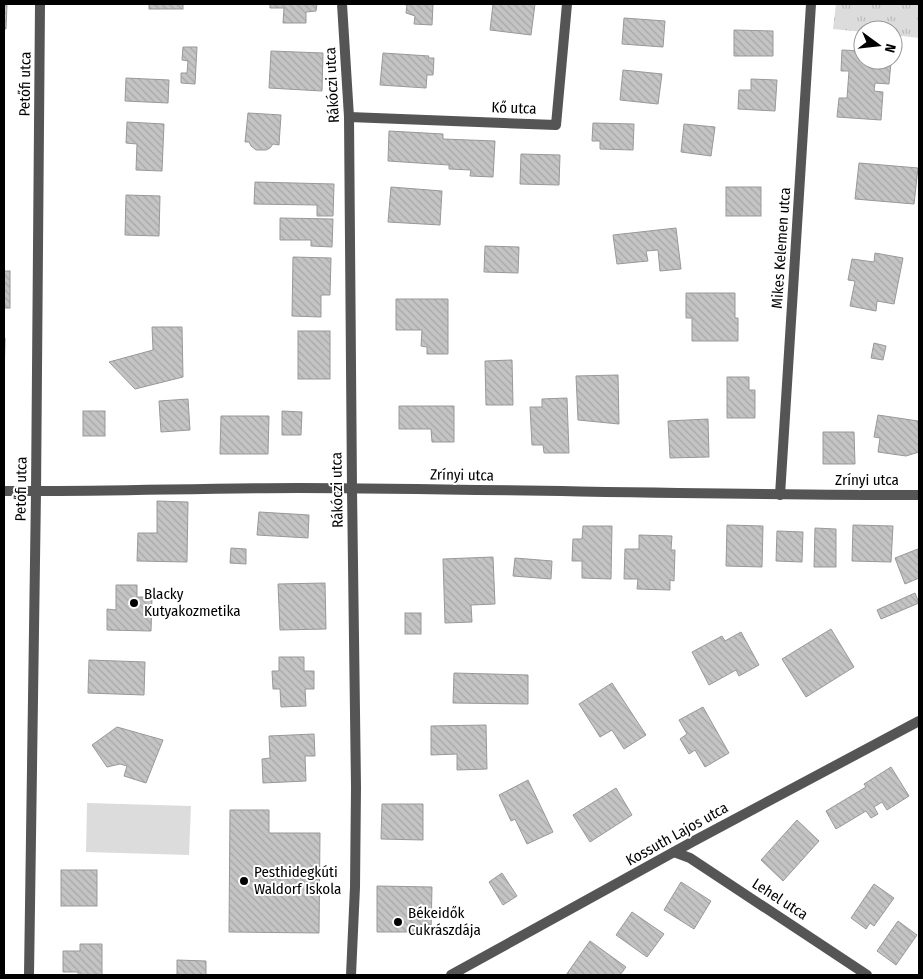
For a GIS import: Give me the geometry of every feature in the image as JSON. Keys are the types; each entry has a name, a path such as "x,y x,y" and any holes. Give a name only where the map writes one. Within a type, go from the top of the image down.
{"street":[{"name":"Petőfi utca","path":"29,975 36,492 40,4"},
{"name":"Rákóczi utca","path":"342,4 349,117 356,795 355,887 351,975"},
{"name":"Kő utca","path":"349,117 556,125 567,4"},
{"name":"Mikes Kelemen utca","path":"780,495 811,4"},
{"name":"Zrínyi utca","path":"4,491 276,488 780,495 919,495"},
{"name":"Kossuth Lajos utca","path":"451,975 674,852 919,721"},
{"name":"Lehel utca","path":"674,852 690,858 867,975"}],"green space":[{"path":"836,4 919,4 919,38 903,36 903,20 853,20 853,31 833,29"},
{"path":"87,803 191,806 189,855 86,852"}],"building":[{"path":"4,4 7,4 6,29 4,29"},
{"path":"149,4 183,4 183,9 149,9"},
{"path":"270,4 317,4 316,11 306,12 306,23 283,23 284,8 270,8"},
{"path":"402,4 433,4 432,25 414,24 415,16 406,13 407,5"},
{"path":"493,4 535,4 531,35 490,30"},
{"path":"624,18 665,21 663,47 622,44"},
{"path":"734,30 773,31 773,56 734,56"},
{"path":"183,47 197,47 195,84 181,83 181,73 187,73 188,61 182,60"},
{"path":"842,50 853,51 853,70 890,70 889,84 875,83 874,91 883,92 881,120 837,117 839,98 847,98 849,71 841,71"},
{"path":"271,51 323,53 322,91 269,88"},
{"path":"383,53 429,56 428,58 434,58 433,75 427,75 426,88 380,85"},
{"path":"623,70 662,74 658,104 620,100"},
{"path":"126,78 169,80 168,103 125,101"},
{"path":"751,79 777,80 775,111 738,109 739,90 751,90"},
{"path":"248,113 281,115 279,145 273,144 266,150 256,150 249,142 245,142"},
{"path":"127,122 164,124 162,171 136,170 137,144 126,143"},
{"path":"593,123 634,124 633,150 600,149 600,141 592,141"},
{"path":"684,124 715,127 711,156 681,152"},
{"path":"389,131 443,134 443,139 495,141 493,177 470,176 471,170 449,169 449,165 388,161"},
{"path":"521,154 560,155 559,185 520,184"},
{"path":"859,163 918,168 914,204 855,199"},
{"path":"255,182 334,184 333,216 317,216 317,205 254,204"},
{"path":"391,187 442,191 440,225 388,222"},
{"path":"726,187 761,187 761,216 726,216"},
{"path":"126,195 160,196 159,236 125,235"},
{"path":"280,218 333,219 332,247 311,246 311,240 280,240"},
{"path":"676,228 681,269 660,271 658,250 646,251 648,261 617,264 613,235"},
{"path":"485,246 519,247 518,273 484,272"},
{"path":"875,253 903,258 894,304 877,301 876,311 850,306 855,281 848,280 852,259 874,262"},
{"path":"293,257 331,258 330,295 321,295 321,317 292,316"},
{"path":"4,271 10,271 10,308 4,308"},
{"path":"686,293 735,293 735,318 738,318 738,341 692,341 692,318 686,318"},
{"path":"396,299 448,299 448,354 427,354 427,347 421,346 422,330 396,330"},
{"path":"152,327 182,327 183,377 135,389 109,362 153,350"},
{"path":"298,331 330,331 330,379 298,379"},
{"path":"4,338 5,338 4,380"},
{"path":"874,343 886,346 883,360 871,358"},
{"path":"512,360 513,405 486,405 485,361"},
{"path":"618,375 619,424 578,420 576,376"},
{"path":"727,377 749,377 749,390 755,390 755,418 727,418"},
{"path":"567,398 569,453 544,453 543,445 532,445 530,407 542,407 542,399"},
{"path":"188,399 190,430 161,432 159,401"},
{"path":"399,406 454,406 454,442 432,442 431,429 399,429"},
{"path":"83,411 105,411 105,436 83,436"},
{"path":"282,411 302,412 301,435 282,435"},
{"path":"878,415 918,421 919,452 906,456 878,452 880,438 874,437"},
{"path":"221,416 269,416 268,454 220,454"},
{"path":"708,419 709,457 670,458 668,421"},
{"path":"823,432 854,432 855,464 823,464"},
{"path":"157,501 188,502 187,562 137,561 138,533 157,533"},
{"path":"259,512 309,515 308,538 257,535"},
{"path":"727,525 763,526 762,567 726,566"},
{"path":"853,525 893,526 891,562 852,561"},
{"path":"583,526 612,526 611,579 582,578 582,561 572,561 573,539 582,539"},
{"path":"815,528 836,529 836,567 814,567"},
{"path":"777,531 803,532 802,562 776,561"},
{"path":"639,535 672,536 671,550 675,550 674,581 670,580 670,590 637,589 638,579 624,579 625,549 639,549"},
{"path":"231,548 246,549 246,564 230,563"},
{"path":"918,549 919,578 905,584 895,558"},
{"path":"493,557 495,604 471,605 472,622 445,623 443,559"},
{"path":"515,558 552,561 551,579 513,576"},
{"path":"325,583 326,629 280,630 278,584"},
{"name":"Blacky Kutyakozmetika","path":"116,585 137,585 137,597 152,597 151,631 107,630 107,609 116,610"},
{"path":"915,593 919,603 881,619 877,610"},
{"path":"405,613 421,613 421,634 405,634"},
{"path":"831,629 854,667 806,697 782,659"},
{"path":"741,632 759,665 739,676 736,670 709,685 692,652 722,636 725,641"},
{"path":"279,657 304,657 304,671 314,671 314,689 305,689 306,706 281,707 280,689 273,689 272,671 279,671"},
{"path":"89,660 145,662 144,695 88,693"},
{"path":"454,673 528,675 528,704 453,703"},
{"path":"612,683 646,735 624,749 612,730 600,737 579,704"},
{"path":"703,707 729,753 705,767 695,750 689,754 680,739 687,734 679,720"},
{"path":"486,725 487,769 457,770 457,754 431,755 431,726"},
{"path":"117,727 163,740 146,783 124,776 127,766 120,764 107,767 92,745"},
{"path":"314,734 315,756 305,756 306,781 263,783 262,759 270,758 269,736"},
{"path":"891,767 909,796 887,810 882,802 874,807 878,814 871,818 866,811 836,829 826,811 866,787 864,784"},
{"path":"528,780 553,832 527,844 515,819 511,821 499,795"},
{"path":"616,788 632,815 590,842 573,815"},
{"path":"382,804 423,804 423,840 381,839"},
{"path":"230,810 269,810 269,833 320,833 319,933 229,932"},
{"path":"797,820 819,841 783,881 761,860"},
{"path":"61,870 97,870 97,906 61,906"},
{"path":"502,873 517,896 503,905 489,882"},
{"path":"681,882 711,901 694,929 664,910"},
{"path":"874,884 894,898 874,926 870,923 866,929 851,918"},
{"path":"377,886 432,887 431,932 377,932"},
{"path":"632,912 664,934 647,957 616,935"},
{"path":"898,921 917,935 896,965 877,951"},
{"path":"590,941 626,967 620,975 566,975"},
{"path":"80,944 102,944 102,975 78,975 78,972 63,972 63,951 80,951"},
{"path":"177,960 206,961 206,975 177,975"}],"place":[{"name":"Blacky Kutyakozmetika","path":"134,603"},
{"name":"Pesthidegkúti Waldorf Iskola","path":"244,881"},
{"name":"Békeidők Cukrászdája","path":"398,922"}]}
